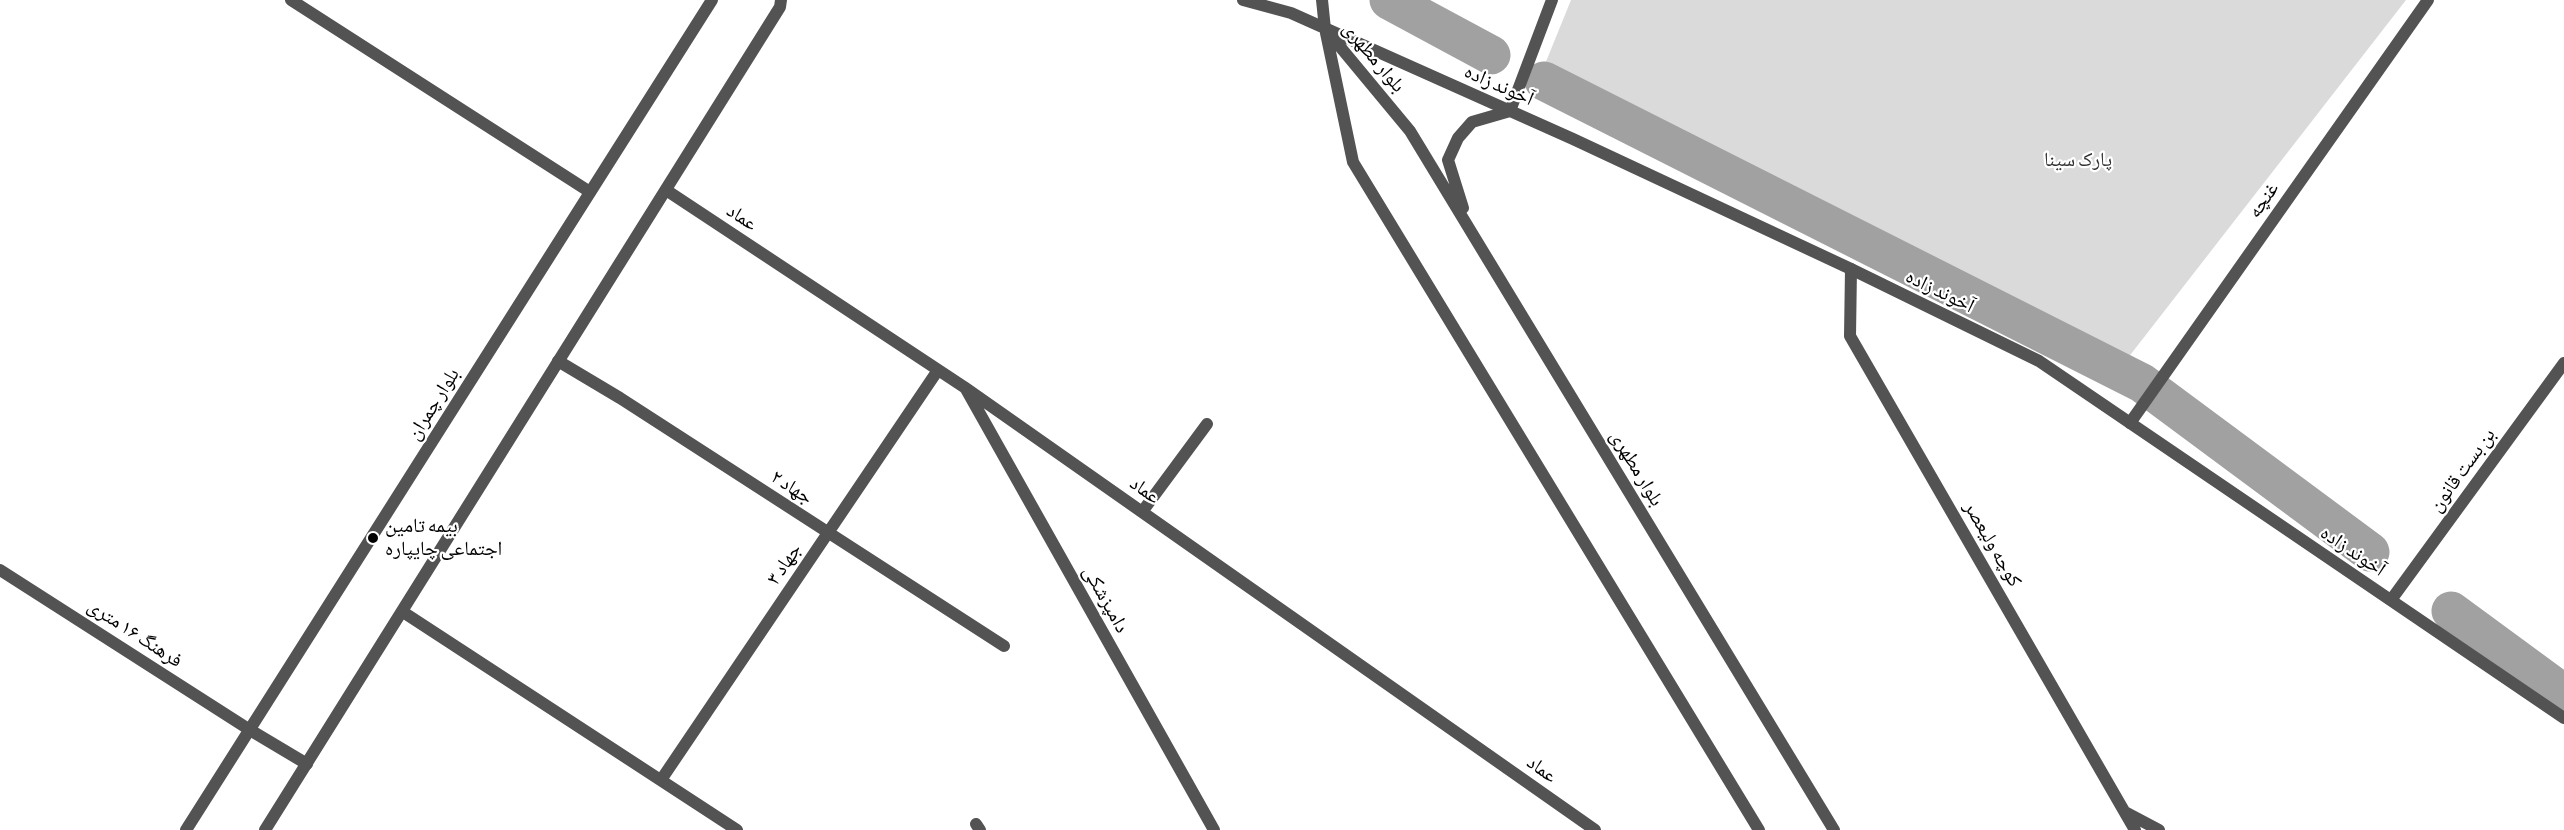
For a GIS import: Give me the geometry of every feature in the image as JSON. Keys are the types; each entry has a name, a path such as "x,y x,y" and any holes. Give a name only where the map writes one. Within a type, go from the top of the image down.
{"street":[{"path":"291,0 590,192"},
{"name":"بلوار چمران","path":"186,830 712,0"},
{"path":"265,830 780,7 781,0"},
{"name":"آخوند زاده","path":"1244,0 1291,14 1510,111 1851,269 2039,361 2564,718"},
{"path":"1322,0 1326,29"},
{"path":"1471,232 1448,160 1458,138 1472,122 1510,111 1552,0"},
{"name":"غنچه","path":"2130,423 2428,0"},
{"name":"بلوار مطهری","path":"1326,29 1410,131 1834,830"},
{"name":"بلوار مطهری","path":"1326,29 1353,162 1759,830"},
{"name":"عماد","path":"666,190 964,387 1595,830"},
{"name":"کوچه ولیعصر","path":"1851,269 1851,336 2135,830"},
{"name":"جهاد ۲","path":"558,361 620,398 1004,646"},
{"name":"بن بست قانون","path":"2391,600 2564,363"},
{"name":"جهاد ۳","path":"661,780 938,370"},
{"name":"دامپزشکی","path":"964,387 1214,830"},
{"path":"1143,512 1207,424"},
{"name":"فرهنگ ۱۶ متری","path":"0,570 249,730 307,764"},
{"path":"402,612 737,830"},
{"path":"2124,811 2159,830"}],"green space":[{"name":"پارک سینا","path":"1571,0 2406,0 2124,363 1543,69"}],"waterway":[{"path":"1389,0 1491,55"},
{"path":"1544,81 2142,383 2370,552"},
{"path":"2451,611 2564,694"}],"place":[{"name":"بیمه تامین اجتماعی چایپاره","path":"373,538"}]}
